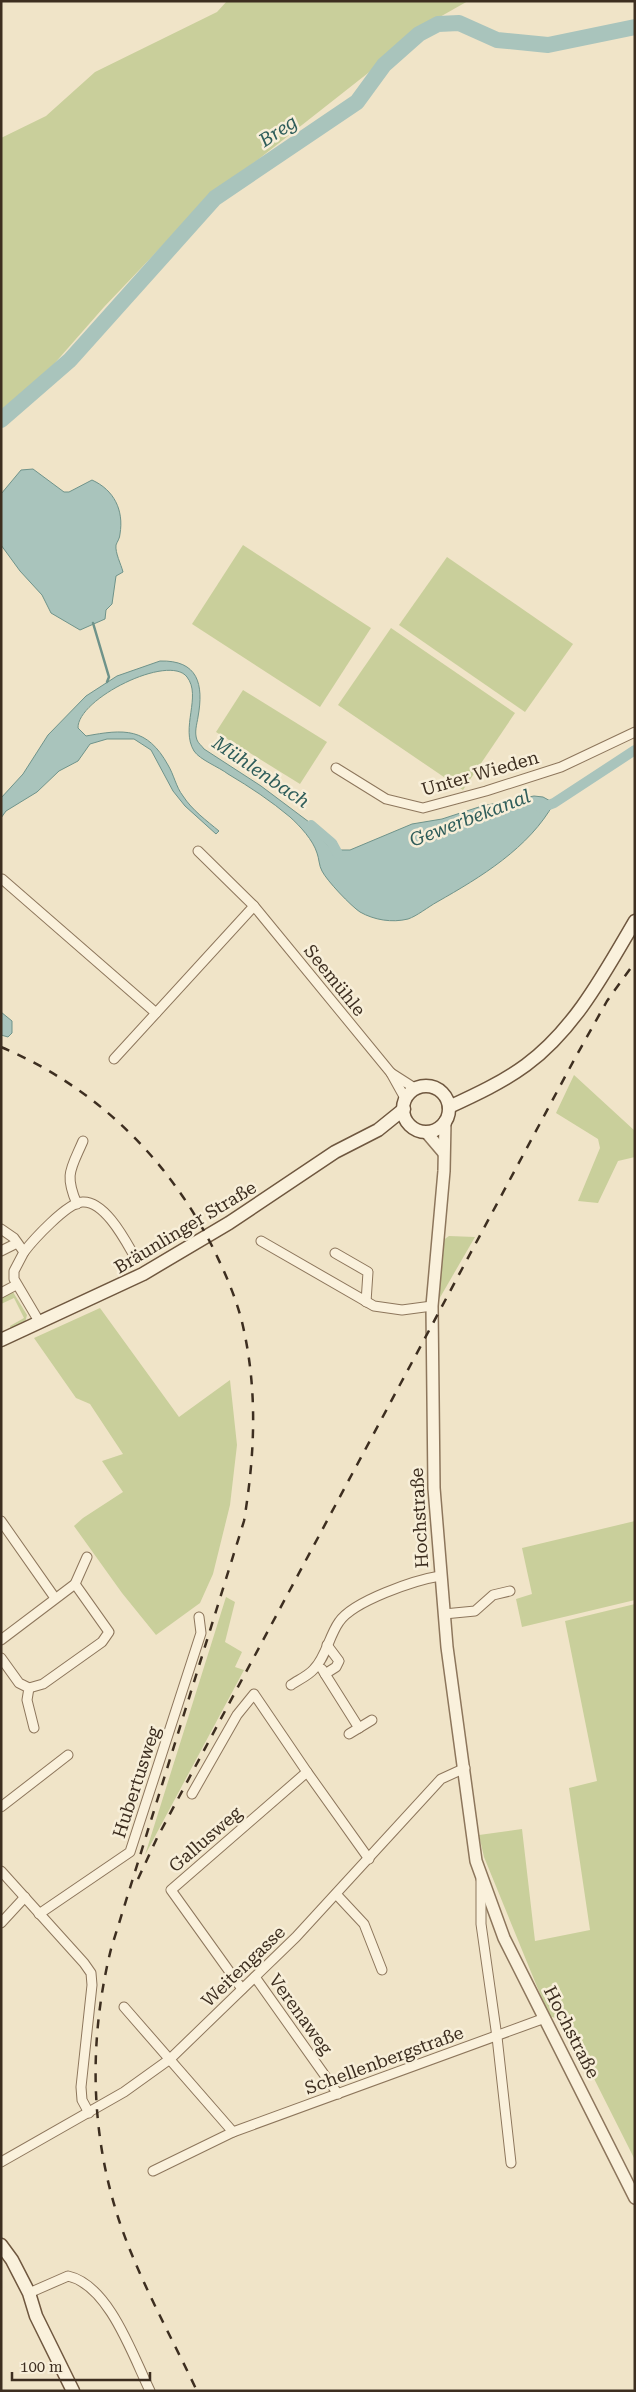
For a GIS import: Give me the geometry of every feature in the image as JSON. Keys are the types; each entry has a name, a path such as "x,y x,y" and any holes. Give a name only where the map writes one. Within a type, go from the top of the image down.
{"main road":[{"path":"449,1107 528,1064 558,1035 590,995 635,921"},
{"path":"443,1094 449,1107 446,1121 437,1129 426,1132 410,1125 405,1117 405,1104 416,1089 430,1087 443,1094 458,1093 489,1086"},
{"name":"Bräunlinger Straße","path":"1,1340 144,1274 222,1228 335,1152 378,1130 405,1104"},
{"name":"Bräunlinger Straße","path":"378,1130 410,1125"},
{"path":"1,2245 18,2270 29,2293 36,2316 73,2391"}],"street":[{"name":"Unter Wieden","path":"336,768 386,798 423,808 486,791 561,767 635,732"},
{"name":"Seemühle","path":"198,851 254,906 374,1055 391,1073 416,1089"},
{"path":"2,879 156,1013"},
{"path":"114,1059 254,906"},
{"name":"Seemühle","path":"391,1073 405,1104"},
{"name":"Hochstraße","path":"446,1121 432,1306 432,1404 440,1576 476,1861 481,1880 504,1938 635,2198"},
{"path":"426,1132 444,1152"},
{"path":"76,1204 68,1177 83,1141"},
{"path":"40,1322 16,1285 14,1271 24,1252 41,1232 76,1204 83,1202 90,1204 107,1216 117,1227 132,1252"},
{"path":"1,1229 9,1234 24,1252"},
{"path":"261,1241 366,1302 389,1310 432,1306"},
{"path":"1,1252 18,1244"},
{"path":"335,1253 368,1272 366,1302"},
{"path":"1,1292 16,1285"},
{"path":"1,1521 54,1598"},
{"path":"1,1640 54,1598 75,1584 87,1557"},
{"path":"291,1685 312,1671 338,1623 352,1608 424,1579 440,1576"},
{"path":"1,1658 19,1683 29,1688 43,1684 107,1636 109,1632 107,1627 75,1584"},
{"path":"444,1614 475,1611 493,1595 510,1591"},
{"name":"Hubertusweg","path":"39,1914 130,1852 201,1633 199,1617"},
{"path":"325,1674 336,1667 339,1662 327,1645"},
{"path":"318,1663 359,1728"},
{"path":"29,1688 27,1700 34,1728"},
{"path":"192,1794 237,1715 254,1694 369,1859"},
{"path":"349,1734 372,1720"},
{"path":"1,1807 68,1755"},
{"name":"Weitengasse","path":"1,2162 124,2092 170,2059 255,1977 336,1894 442,1779 464,1768"},
{"name":"Gallusweg","path":"242,1989 171,1890 307,1772"},
{"path":"1,1871 91,1973 92,1985 83,2051 81,2088 82,2100 89,2113"},
{"name":"Hochstraße","path":"481,1880 481,1924 497,2037 510,2164"},
{"path":"336,1894 364,1924 382,1970"},
{"path":"1,1923 25,1897"},
{"name":"Verenaweg","path":"255,1977 338,2094"},
{"path":"124,2007 233,2132"},
{"name":"Schellenbergstraße","path":"154,2170 233,2132 545,2018"},
{"path":"29,2293 68,2276 91,2288 107,2304 150,2391"}],"green space":[{"path":"227,1 468,1 438,18 204,202 104,307 54,364 1,412 1,138 46,116 95,72 217,12"},
{"path":"243,545 371,628 320,707 192,624"},
{"path":"447,557 573,644 525,712 399,625"},
{"path":"391,628 515,713 463,790 338,705"},
{"path":"243,690 327,742 300,784 216,732"},
{"path":"574,1075 635,1131 635,1157 618,1161 598,1203 578,1201 600,1148 598,1139 556,1113"},
{"path":"449,1236 475,1237 438,1301 442,1241"},
{"path":"13,1292 27,1315 25,1323 11,1329 10,1326 24,1318 14,1298 1,1304 1,1298"},
{"path":"100,1308 179,1417 230,1380 237,1445 230,1505 213,1574 200,1603 156,1635 122,1593 74,1526 123,1492 102,1461 123,1454 90,1404 76,1398 34,1338"},
{"path":"635,1521 635,1600 522,1627 516,1599 532,1594 522,1548"},
{"path":"226,1597 235,1602 225,1642 242,1652 235,1667 244,1670 145,1855"},
{"path":"635,1604 635,2160 566,2023 560,2017 549,2016 484,1857 479,1835 522,1829 535,1941 590,1930 569,1788 597,1781 565,1621"}],"water":[{"path":"33,469 64,492 69,492 92,480 100,484 112,495 119,509 121,525 116,548 123,572 116,576 112,604 106,610 105,619 80,630 51,613 42,595 20,571 1,545 1,494 21,470"},
{"path":"160,661 183,665 196,676 199,685 200,705 196,734 198,741 204,749 261,786 321,831 318,836 329,846 335,840 340,850 350,850 412,824 442,819 482,806 534,796 543,797 554,803 544,819 518,848 487,872 408,919 389,921 371,917 356,909 329,881 321,869 315,848 294,821 260,794 205,760 194,751 190,742 189,732 192,703 191,685 187,677 177,671 162,671 144,675 107,693 92,704 82,716 78,728 86,736 123,732 143,737 152,743 168,765 183,796 195,811 219,831 216,834 185,806 173,791 151,750 134,739 107,739 90,744 78,761 59,771 37,792 6,811 1,818 1,798 23,774 48,735 86,696 117,676"},
{"path":"1,1012 12,1021 12,1033 8,1037 1,1035"}],"waterway":[{"name":"Breg","path":"1,420 70,360 215,198 357,102 384,65 419,34 438,24 459,23 497,40 548,45 635,27"},
{"name":"Mühlenbach","path":"93,623 109,677 107,682"},
{"name":"Gewerbekanal","path":"541,808 554,803 635,750"},
{"name":"Gewerbekanal","path":"311,825 332,843 338,854"}],"railway":[{"path":"138,1879 157,1838 574,1060 607,1001 635,962"},
{"path":"1,1047 36,1064 68,1083 99,1105 153,1157 197,1218 227,1278 242,1322 251,1372 253,1397 251,1471 244,1521 111,1949 104,1984 96,2054 98,2125 111,2195 130,2250 197,2391"}]}
